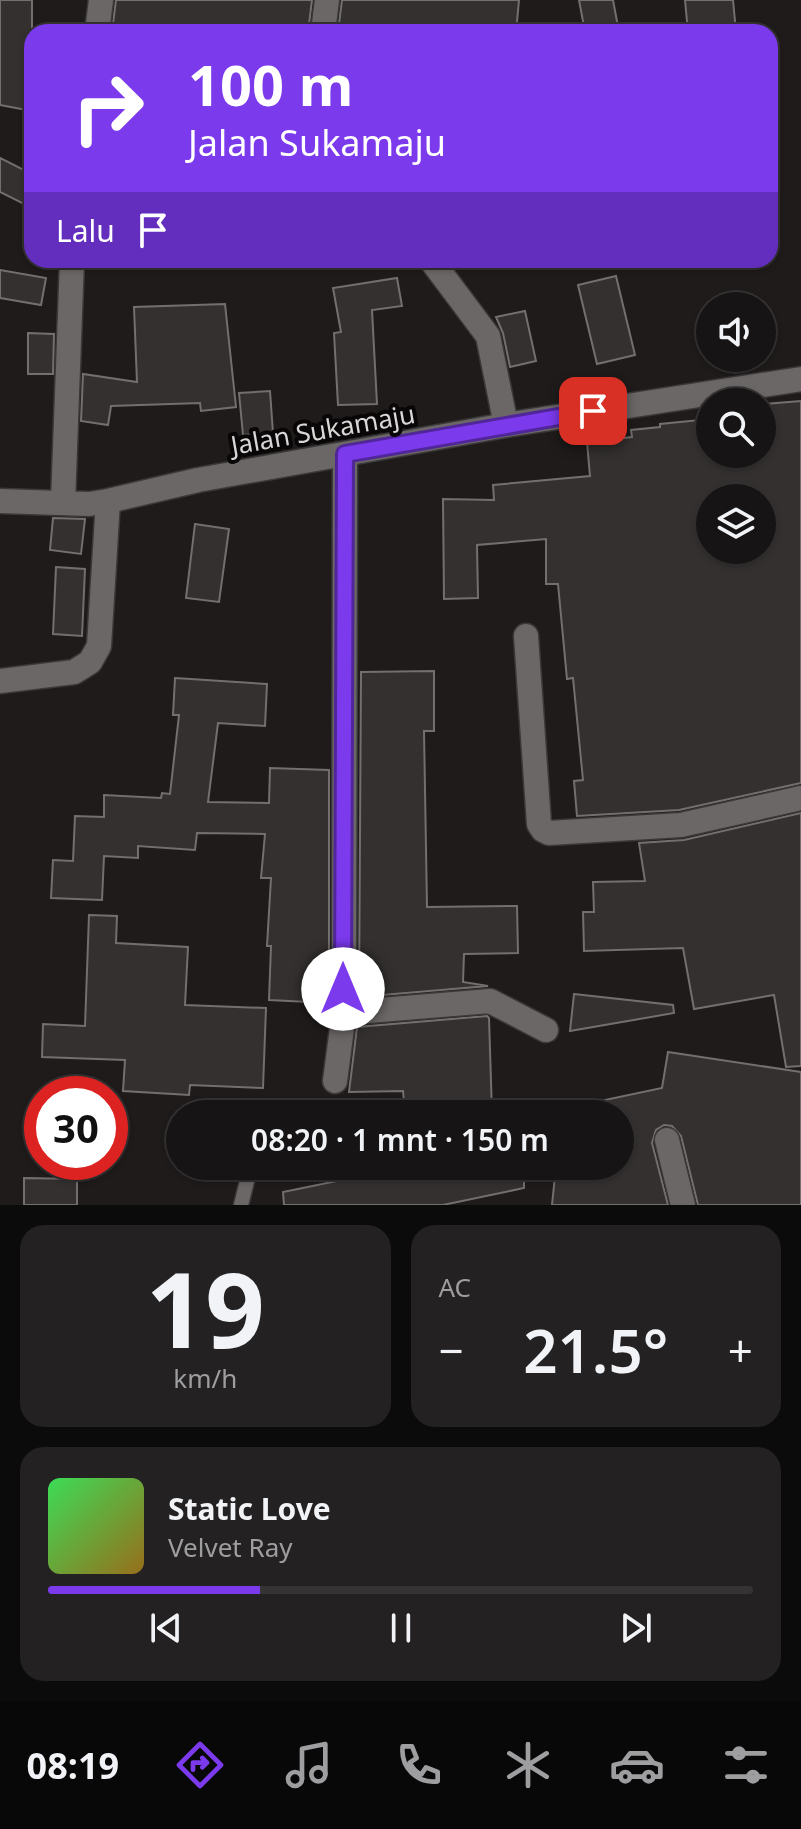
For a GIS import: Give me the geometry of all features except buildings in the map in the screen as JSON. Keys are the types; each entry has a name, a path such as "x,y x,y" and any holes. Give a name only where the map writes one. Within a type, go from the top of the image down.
{"street":[{"path":"98,24 101,0"},
{"path":"324,24 327,0"},
{"path":"63,502 72,268"},
{"path":"437,268 488,336 506,425"},
{"name":"Jalan Sukamaju","path":"0,501 89,504 198,480 506,425 801,379"},
{"path":"335,1081 344,1013 345,454"},
{"path":"1,686 74,672 90,662 99,646 108,501"},
{"path":"526,636 539,824 543,830 549,833 681,825 801,798"},
{"path":"344,1013 490,1001 546,1030"},
{"path":"667,1140 683,1205"}],"lane":[{"path":"241,1205 247,1180"}],"route":[{"path":"343,989 345,454 593,411"}]}
